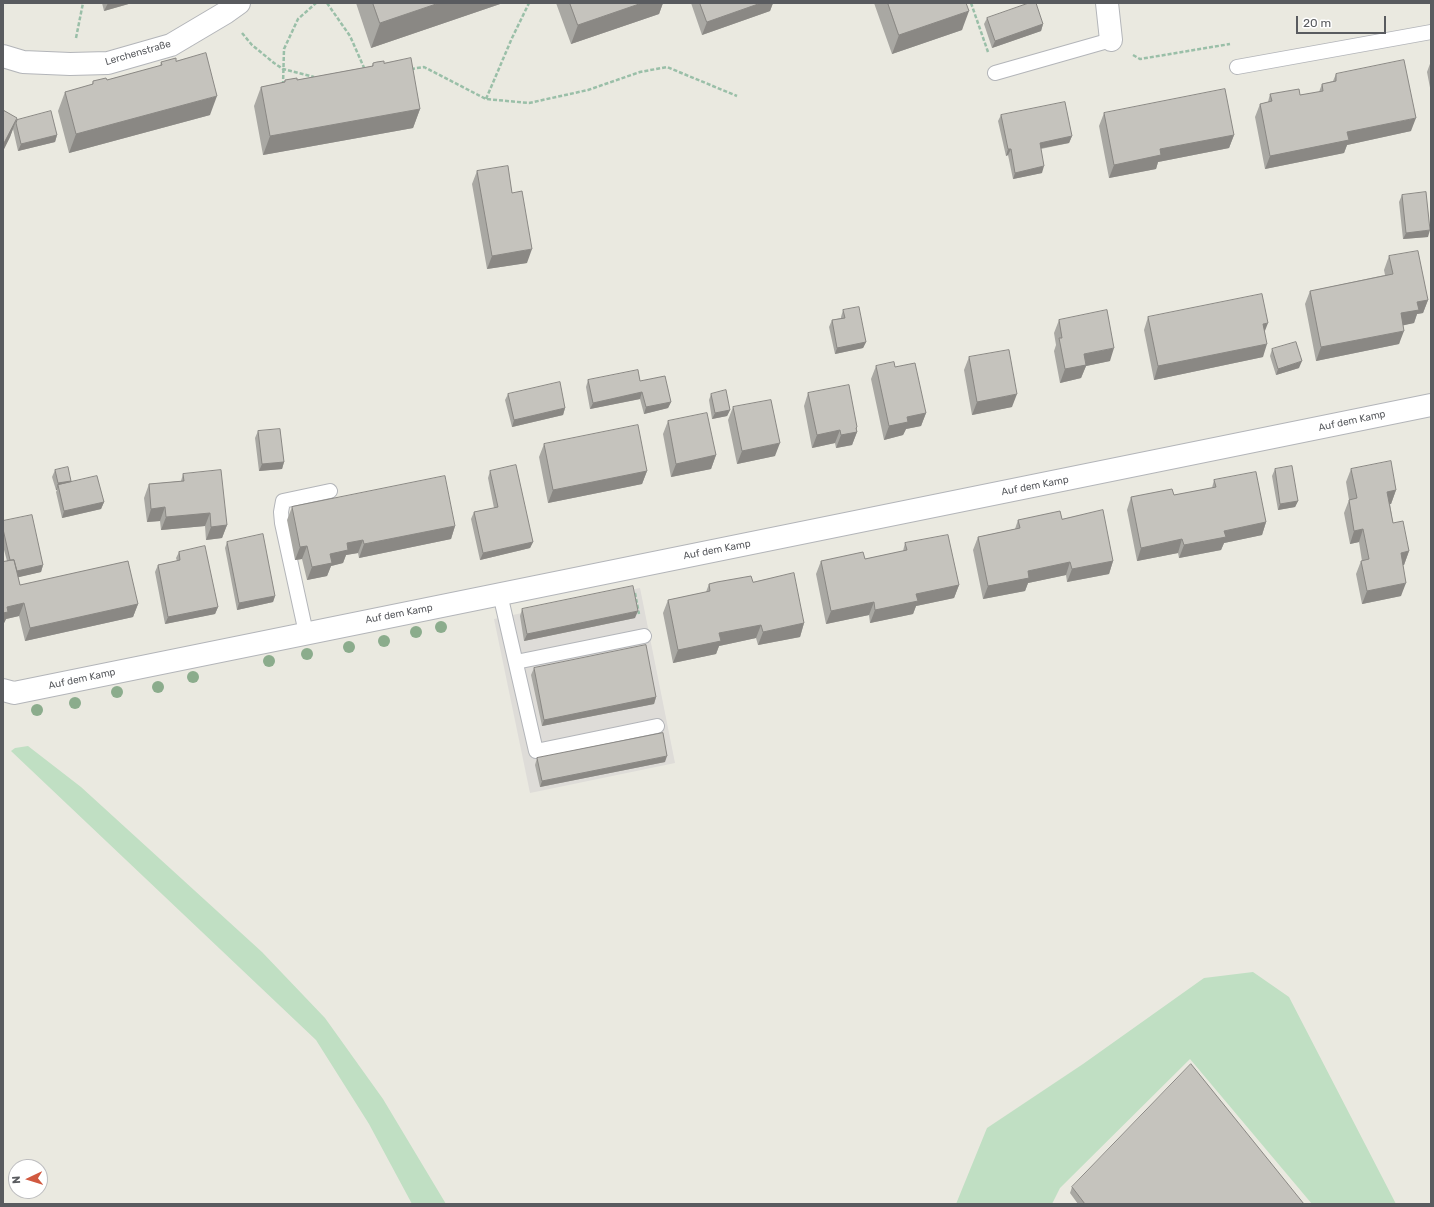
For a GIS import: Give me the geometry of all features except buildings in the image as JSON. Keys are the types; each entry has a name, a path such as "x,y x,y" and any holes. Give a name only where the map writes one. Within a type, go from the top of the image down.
{"street":[{"path":"1107,3 1111,40"},
{"name":"Lerchenstraße","path":"3,56 23,62 70,64 108,63 171,45 232,8"},
{"name":"Auf dem Kamp","path":"3,690 14,693 1431,405"}],"lane":[{"path":"1237,67 1431,32"},
{"path":"995,73 1111,40"},
{"path":"306,633 282,523 281,512 283,501 330,491"},
{"path":"500,594 536,751 657,726"},
{"path":"516,662 644,636"}],"path":[{"path":"70,64 83,3"},
{"path":"283,91 284,49 298,19 316,3"},
{"path":"327,3 350,36 366,73"},
{"path":"486,99 512,38 529,3"},
{"path":"971,3 995,73"},
{"path":"232,8 252,45 274,63 283,69 312,77 319,77"},
{"path":"1111,40 1140,59 1233,44"},
{"path":"410,69 424,67 486,99 529,103 588,90 640,72 667,67 737,96"},
{"path":"629,568 644,636"}],"shaded area":[{"path":"640,588 675,763 530,793 494,619"}],"green space":[{"path":"28,746 81,787 262,952 325,1018 383,1099 446,1204 412,1204 369,1124 316,1040 11,751 15,748"},
{"path":"1253,972 1289,997 1396,1204 1312,1204 1190,1059 1060,1188 1052,1204 956,1204 987,1128 1083,1064 1204,978"}]}
